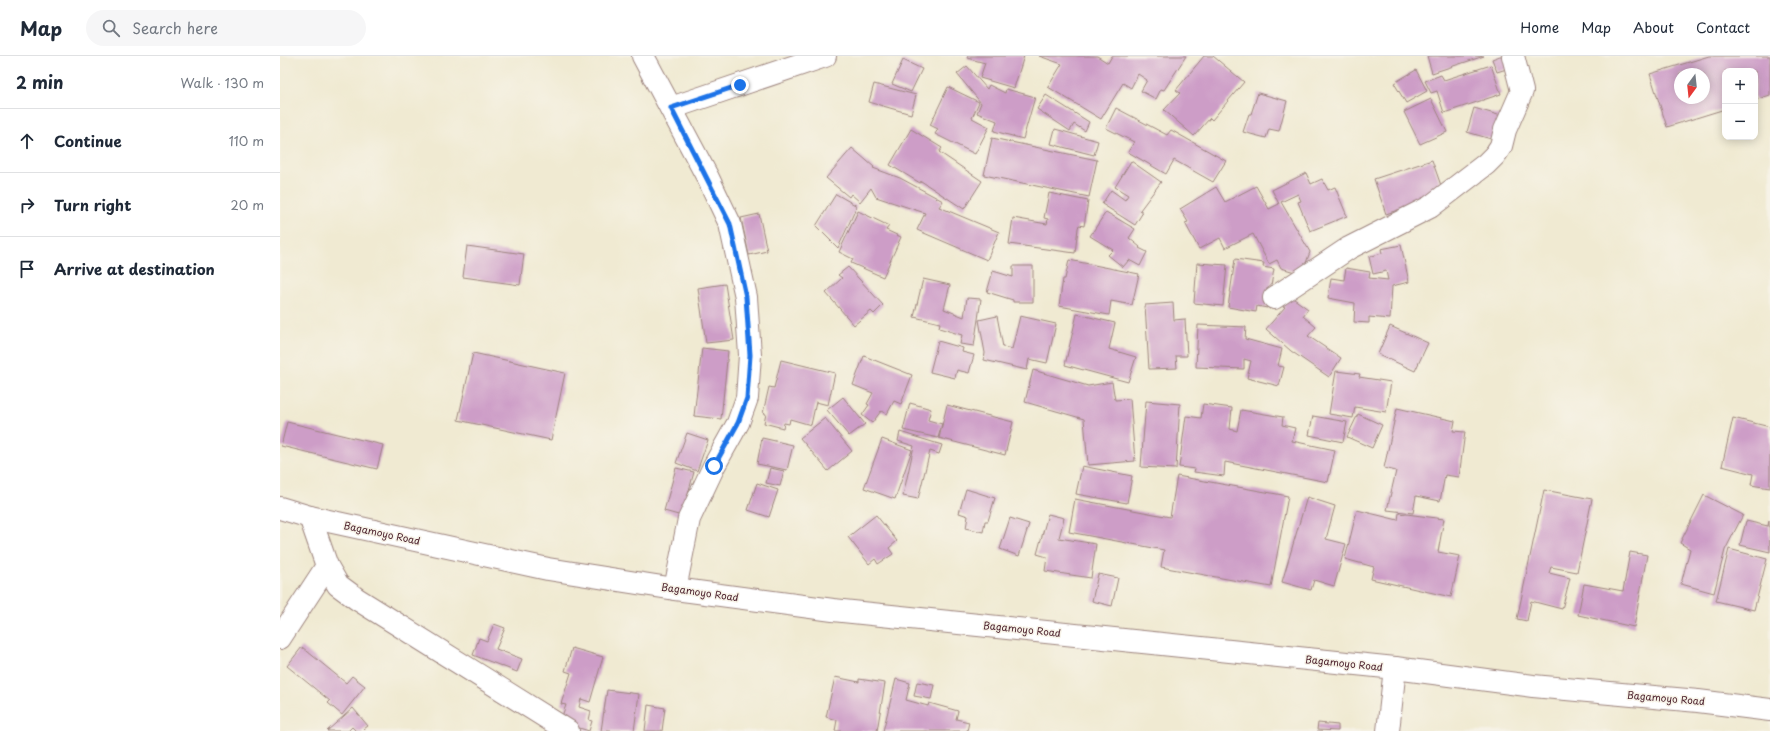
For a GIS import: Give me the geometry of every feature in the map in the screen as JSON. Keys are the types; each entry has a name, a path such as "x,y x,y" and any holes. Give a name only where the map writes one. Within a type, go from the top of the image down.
{"main road":[{"path":"643,56 730,224 746,297 750,355 747,398 738,423 714,466 688,519 675,589"},
{"path":"671,108 825,56"},
{"path":"1274,298 1349,248 1430,207 1486,164 1495,155 1501,146 1505,130 1522,92 1513,56"},
{"name":"Bagamoyo Road","path":"280,508 310,517 548,568 675,589 833,610 1395,668 1533,686 1698,701 1770,710"},
{"path":"310,517 327,566 338,584 357,599 568,731"},
{"path":"280,638 327,566"},
{"path":"1388,731 1395,668"}],"building":[{"path":"968,56 1024,56 1014,88 980,78 985,63 967,58"},
{"path":"1039,56 1097,56 1108,63 1112,56 1186,56 1164,90 1161,89 1156,99 1141,91 1147,80 1138,74 1131,88 1123,83 1101,119 1048,87 1062,64"},
{"path":"1204,56 1213,56 1244,82 1212,120 1210,118 1194,136 1164,110 1180,93 1176,90"},
{"path":"1427,56 1484,56 1432,73"},
{"path":"1500,56 1509,56 1513,67 1497,72 1492,59"},
{"path":"1709,56 1770,56 1770,95 1758,99 1758,68 1722,68 1722,110 1667,127 1650,74"},
{"path":"903,60 922,69 911,92 892,84"},
{"path":"1491,65 1501,94 1444,113 1437,91 1431,93 1425,81 1441,75 1444,80"},
{"path":"967,66 987,89 989,85 1005,93 1006,89 1035,97 1023,139 994,131 997,121 977,113 981,103 957,74"},
{"path":"1416,70 1427,91 1406,103 1394,83"},
{"path":"874,84 916,95 911,114 869,102"},
{"path":"948,87 979,102 972,118 989,127 975,154 935,134 938,129 930,125"},
{"path":"1258,93 1287,101 1279,131 1269,129 1266,138 1243,132"},
{"path":"1046,95 1089,122 1085,131 1074,124 1070,131 1037,109"},
{"path":"1431,99 1447,132 1420,144 1404,112"},
{"path":"1116,108 1167,135 1171,130 1226,161 1213,182 1174,160 1166,174 1128,152 1134,142 1106,128"},
{"path":"1474,108 1505,117 1498,141 1467,132"},
{"path":"911,129 942,148 939,152 982,181 964,209 921,181 920,183 890,165"},
{"path":"1055,129 1098,141 1094,155 1051,144"},
{"path":"992,138 1097,160 1089,197 984,175"},
{"path":"852,148 874,167 873,168 900,178 943,201 939,207 999,232 987,260 917,230 925,213 876,197 871,188 860,202 851,194 849,197 826,178"},
{"path":"1432,160 1444,194 1386,214 1374,179"},
{"path":"1131,161 1161,182 1140,210 1143,212 1135,225 1102,204 1111,190 1125,200 1128,195 1115,187"},
{"path":"1306,173 1311,184 1322,179 1328,190 1335,187 1347,216 1310,231 1298,202 1301,201 1298,194 1281,202 1310,252 1302,274 1281,268 1277,260 1269,264 1253,234 1225,248 1220,238 1199,249 1185,223 1188,222 1180,209 1216,187 1225,202 1256,186 1269,209 1279,204 1272,190"},
{"path":"1049,193 1088,201 1084,226 1079,225 1078,228 1075,253 1009,244 1013,218 1047,224 1048,219 1044,218"},
{"path":"836,194 857,206 838,248 816,226"},
{"path":"858,211 889,226 886,230 901,237 883,277 851,263 853,259 839,252"},
{"path":"1106,212 1135,229 1129,238 1140,247 1139,248 1147,252 1140,266 1129,260 1123,267 1108,255 1113,250 1090,236"},
{"path":"759,214 767,251 749,255 741,218"},
{"path":"1401,245 1409,282 1392,286 1390,319 1369,317 1369,323 1354,322 1355,303 1328,298 1331,278 1344,280 1346,268 1370,272 1369,278 1388,280 1386,271 1373,274 1369,257 1382,253 1381,249"},
{"path":"467,246 524,254 520,285 463,277"},
{"path":"1235,259 1264,263 1263,267 1274,269 1267,308 1257,306 1256,312 1228,307"},
{"path":"1069,260 1139,274 1132,305 1111,301 1109,315 1059,306 1063,279 1065,279"},
{"path":"1197,263 1227,265 1223,306 1194,303"},
{"path":"1013,266 1033,266 1033,302 1013,302 1013,300 987,292 993,271 1013,277"},
{"path":"848,267 883,305 874,314 871,311 854,325 826,293 842,278 838,275"},
{"path":"923,279 950,285 944,309 964,317 967,298 981,299 974,346 960,344 962,335 939,328 940,323 914,317"},
{"path":"725,284 734,340 706,343 698,288"},
{"path":"1290,296 1308,309 1303,316 1316,327 1308,336 1341,358 1329,377 1291,351 1266,329 1285,307 1283,306"},
{"path":"1173,303 1174,320 1185,319 1187,356 1176,356 1177,368 1149,369 1145,305"},
{"path":"1077,314 1115,323 1109,349 1136,357 1128,382 1065,365"},
{"path":"997,316 1003,347 1012,349 1020,316 1056,324 1047,363 1029,359 1027,370 984,360 985,353 979,320"},
{"path":"1198,325 1246,327 1245,339 1282,349 1278,366 1284,367 1279,386 1247,378 1251,361 1244,359 1244,369 1196,367"},
{"path":"1390,326 1428,343 1415,371 1378,354"},
{"path":"938,341 963,348 962,352 974,355 969,373 957,370 955,378 930,372"},
{"path":"702,348 728,351 721,419 694,416"},
{"path":"473,353 565,373 551,440 458,420"},
{"path":"864,356 912,375 901,404 894,401 887,414 881,411 872,423 862,415 869,405 867,404 873,393 853,385"},
{"path":"781,360 835,373 828,405 816,402 811,425 790,419 789,424 784,423 783,428 764,423 766,414 763,413 769,387 774,388"},
{"path":"1033,370 1088,386 1112,382 1115,400 1130,399 1135,461 1088,465 1084,419 1025,402"},
{"path":"1336,371 1360,374 1359,377 1391,382 1386,412 1355,407 1353,418 1329,414"},
{"path":"843,397 865,424 849,436 827,410"},
{"path":"1146,401 1180,404 1176,469 1141,467"},
{"path":"910,403 931,409 928,420 942,424 938,438 903,430"},
{"path":"1203,404 1232,408 1230,429 1237,431 1241,410 1283,417 1282,425 1295,428 1292,441 1335,450 1328,482 1225,462 1224,476 1194,472 1195,469 1179,467 1186,416 1201,418"},
{"path":"947,405 1013,422 1005,455 939,438"},
{"path":"1397,408 1455,421 1453,431 1465,432 1459,477 1445,475 1440,501 1416,496 1413,513 1387,510 1396,471 1384,468"},
{"path":"1358,414 1382,425 1372,448 1347,437"},
{"path":"1313,416 1347,422 1343,442 1309,435"},
{"path":"825,418 852,451 828,471 800,438"},
{"path":"1733,418 1770,427 1770,488 1751,485 1753,474 1722,466"},
{"path":"287,422 383,445 377,469 281,446"},
{"path":"900,432 942,445 939,454 930,451 918,499 903,496 914,446 898,441"},
{"path":"687,433 708,440 697,471 676,463"},
{"path":"762,438 793,445 787,470 757,464"},
{"path":"882,439 912,450 895,499 864,488"},
{"path":"1082,466 1132,476 1127,503 1076,494"},
{"path":"676,468 694,472 682,516 664,511"},
{"path":"770,468 784,471 780,486 766,483"},
{"path":"1177,476 1288,496 1271,587 1161,567 1164,550 1069,532 1075,499 1170,517"},
{"path":"757,483 778,490 769,517 748,510"},
{"path":"966,489 995,498 988,521 985,521 983,532 966,528 968,516 959,513"},
{"path":"1544,490 1592,499 1577,572 1551,567 1549,573 1570,578 1562,609 1531,601 1527,621 1517,619"},
{"path":"1704,495 1743,515 1725,550 1714,593 1681,584 1690,549 1680,543"},
{"path":"1307,497 1335,506 1326,539 1346,544 1334,586 1314,580 1311,590 1282,582"},
{"path":"1357,510 1398,520 1399,513 1444,519 1438,552 1460,556 1451,597 1371,579 1374,567 1345,559"},
{"path":"1048,514 1064,518 1059,538 1096,544 1091,578 1045,571 1047,557 1037,554"},
{"path":"876,515 897,541 889,548 893,554 878,564 875,559 869,564 848,537"},
{"path":"1010,518 1029,524 1019,556 1000,549"},
{"path":"1769,520 1770,552 1740,545 1746,521 1768,526"},
{"path":"1729,549 1767,559 1754,610 1716,601"},
{"path":"1630,552 1647,555 1634,627 1578,615 1584,584 1623,591"},
{"path":"1098,574 1118,578 1112,606 1092,601"},
{"path":"494,624 505,628 496,649 522,659 517,672 473,655 479,638 487,641"},
{"path":"302,647 346,683 352,676 365,686 342,715 328,703 330,701 287,666"},
{"path":"572,648 603,657 590,702 581,699 579,707 591,711 589,720 592,721 589,731 560,722 566,705 561,704 571,673 565,671"},
{"path":"835,677 859,682 859,679 885,683 877,731 835,731 837,720 826,717"},
{"path":"896,679 910,683 906,700 928,706 929,703 958,711 956,719 969,722 967,731 883,731"},
{"path":"917,682 934,685 931,699 914,696"},
{"path":"607,690 639,694 634,731 601,731"},
{"path":"648,705 665,708 662,731 645,731"},
{"path":"353,708 368,726 361,731 356,731 352,727 348,731 327,731"},
{"path":"1318,723 1338,725 1338,731 1317,730"}],"route":[{"path":"714,466 738,423 747,398 750,355 746,297 730,224 708,178 671,108 740,85"}]}
